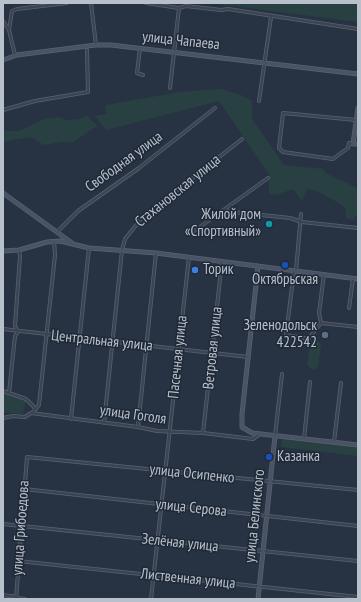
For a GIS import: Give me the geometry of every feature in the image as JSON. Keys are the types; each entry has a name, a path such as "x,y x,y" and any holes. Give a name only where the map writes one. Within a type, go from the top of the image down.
{"street":[{"path":"9,30 12,11 17,9 67,3"},
{"path":"91,3 96,45"},
{"path":"146,3 179,8 186,6 221,10 228,9 270,17 358,29"},
{"path":"170,88 179,8"},
{"path":"259,101 270,17"},
{"path":"3,20 9,30 15,56"},
{"name":"улица Чапаева","path":"3,60 15,56 96,45 140,48 358,74"},
{"path":"140,48 137,74 143,75"},
{"path":"3,110 35,101 88,92 87,50"},
{"name":"Свободная улица","path":"54,241 57,232 78,211 139,168 215,108"},
{"path":"353,144 358,108"},
{"path":"356,120 283,113 279,148 283,152 333,159 348,148 349,143 358,144"},
{"name":"Стахановская улица","path":"104,423 122,250 128,234 141,219 242,139"},
{"path":"190,234 268,178"},
{"path":"3,193 75,245"},
{"path":"222,210 358,228"},
{"path":"301,214 286,335 310,338 321,323 319,313 324,274"},
{"path":"31,413 39,405 55,255 54,241"},
{"path":"3,251 19,250 54,241 89,248 156,253 358,279"},
{"path":"71,419 81,338 89,248"},
{"path":"9,393 15,336 18,332 15,326 19,250"},
{"path":"138,427 156,253"},
{"name":"Пасечная улица","path":"151,599 189,257"},
{"name":"Ветровая улица","path":"203,434 222,262"},
{"path":"248,357 258,266"},
{"path":"349,308 353,278"},
{"path":"321,323 358,327"},
{"name":"Центральная улица","path":"3,329 18,332 248,357"},
{"name":"улица Гоголя","path":"248,357 241,422 244,430 275,436 358,445"},
{"path":"275,436 282,374"},
{"path":"304,439 310,382"},
{"path":"334,442 341,383"},
{"path":"3,391 26,399 36,409"},
{"name":"улица Гоголя","path":"3,418 13,416 25,417 31,413 170,432 253,439 260,433"},
{"name":"улица Белинского","path":"258,599 268,517 275,436"},
{"name":"улица Осипенко","path":"27,457 358,490"},
{"name":"улица Грибоедова","path":"16,598 27,457"},
{"name":"улица Серова","path":"24,489 358,526"},
{"name":"Зелёная улица","path":"3,524 358,561"},
{"name":"Лиственная улица","path":"18,561 358,597"},
{"path":"3,596 25,599"}],"green space":[{"path":"208,3 358,3 358,22"},
{"path":"221,89 241,95 252,101 252,119 284,165 323,169 326,173 355,187 358,190 358,214 355,216 354,220 346,218 346,210 342,205 319,192 307,189 302,201 293,189 276,195 269,194 269,174 219,101 106,130 95,116 106,114 105,105 180,92"},
{"path":"88,116 97,126 72,143 62,142 44,145 30,137 3,142 3,131 19,131 44,119 59,117 67,120"},
{"path":"318,341 321,345 318,366 315,369 311,369 307,365 310,344"},
{"path":"3,392 26,401 23,414 3,412"},
{"path":"282,438 358,447 358,456 281,447"}],"place":[{"name":"Жилой дом «Спортивный»","path":"269,224"},
{"name":"Октябрьская","path":"285,265"},
{"name":"Торик","path":"195,270"},
{"name":"Зеленодольск 422542","path":"325,335"},
{"name":"Казанка","path":"269,457"}]}
